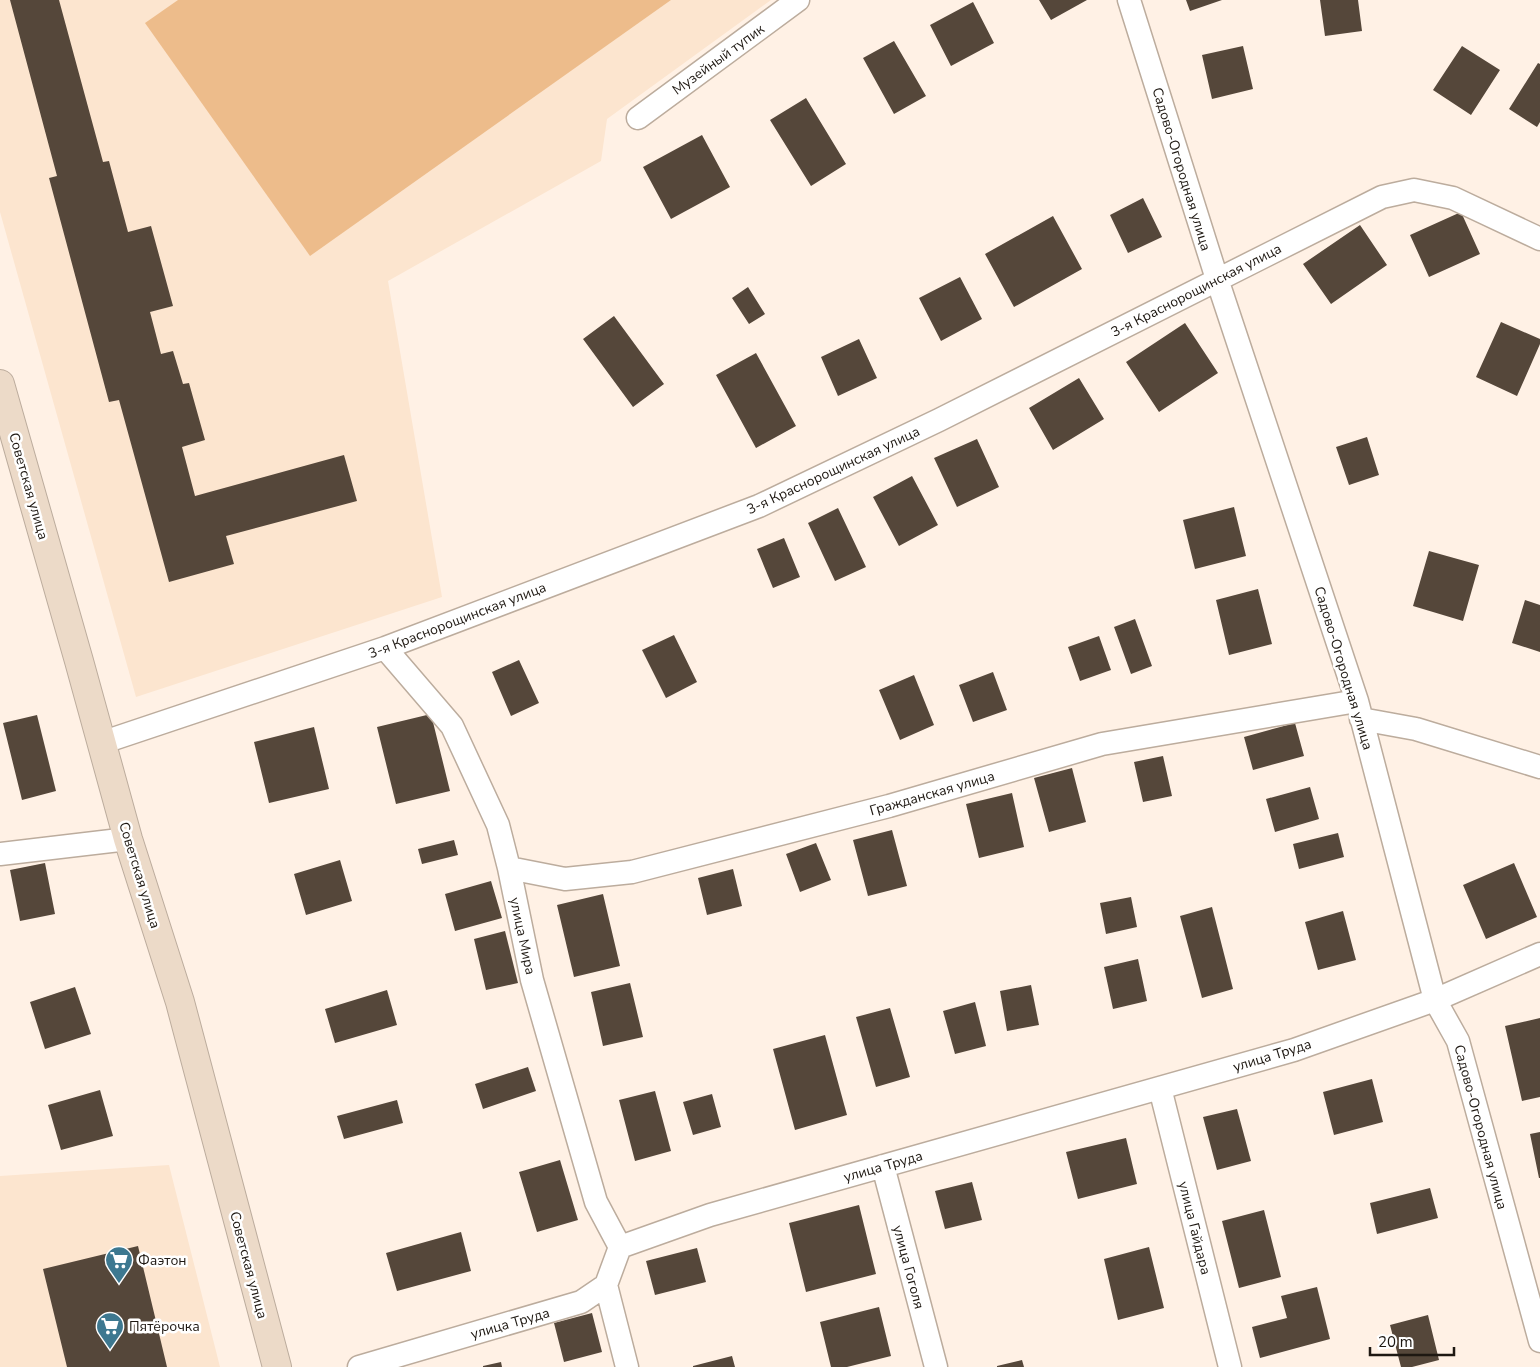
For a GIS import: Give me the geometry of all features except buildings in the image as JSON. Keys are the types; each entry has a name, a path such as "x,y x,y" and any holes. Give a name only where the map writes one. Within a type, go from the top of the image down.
{"street":[{"name":"Музейный тупик","path":"638,118 798,0"},
{"name":"Садово-Огородная улица","path":"1129,0 1217,279 1359,710 1436,1000 1458,1041 1540,1341"},
{"name":"3-я Краснорощинская улица","path":"101,743 385,648 759,506 939,420 1382,197 1414,190 1453,198 1540,239"},
{"name":"Советская улица","path":"0,384 128,839 180,1002 277,1367"},
{"name":"улица Мира","path":"385,648 452,726 498,825 509,868 532,980 596,1202 620,1247"},
{"name":"Гражданская улица","path":"509,868 565,879 632,872 889,806 1102,744 1359,710 1540,767"},
{"path":"0,854 128,839"},
{"name":"улица Труда","path":"620,1247 710,1215 1294,1050 1436,1000 1540,954"},
{"name":"улица Гайдара","path":"1160,1088 1230,1367"},
{"name":"улица Гоголя","path":"883,1166 936,1367"},
{"path":"620,1247 606,1285 627,1367"},
{"name":"улица Труда","path":"360,1367 581,1302 606,1285"}],"shaded area":[{"path":"0,0 771,0 607,119 601,161 388,281 442,597 136,697 0,212"},
{"path":"178,0 671,0 310,256 145,23"},
{"path":"169,1165 220,1367 0,1367 0,1176"}],"place":[{"name":"Фаэтон","path":"119,1284"},
{"name":"Пятёрочка","path":"110,1350"}]}
